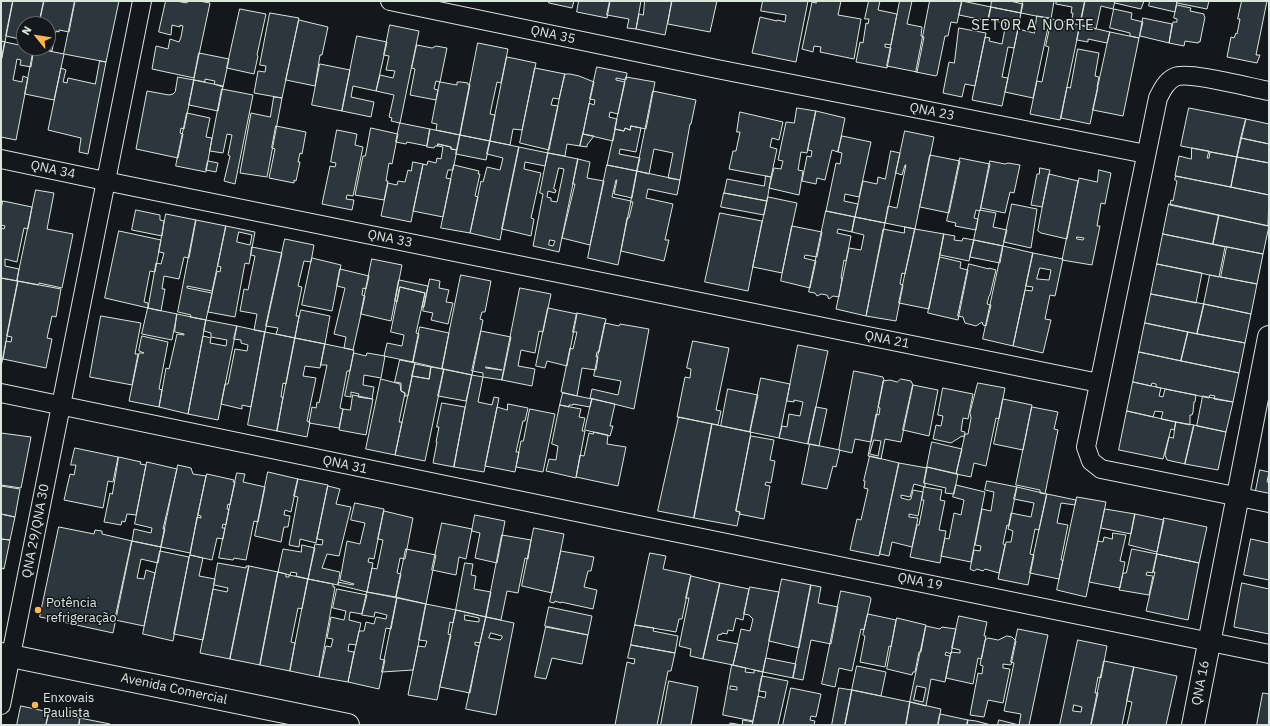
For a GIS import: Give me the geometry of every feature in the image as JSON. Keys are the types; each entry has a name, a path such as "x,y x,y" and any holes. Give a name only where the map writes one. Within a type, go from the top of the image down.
{"street":[{"name":"QNA 29/QNA 30","path":"1,705 6,655 61,406 142,1"},
{"name":"QNA 35","path":"390,1 717,69"},
{"name":"QNA 23","path":"717,69 1146,154"},
{"path":"1269,91 1191,75 1175,76 1166,84 1158,98 1086,447 1091,461 1101,469 1269,503"},
{"name":"QNA 34","path":"1,159 105,181"},
{"name":"QNA 33","path":"105,181 674,297"},
{"name":"QNA 21","path":"674,297 1099,383"},
{"name":"QNA 16","path":"1193,725 1269,337"},
{"name":"QNA 31","path":"1,393 629,523"},
{"name":"QNA 19","path":"629,523 1269,654"},
{"name":"Avenida Comercial","path":"6,655 294,720 348,725"}],"building":[{"path":"1,1 13,1 5,42 1,41"},
{"path":"13,1 44,1 41,16 16,16 16,38 6,36"},
{"path":"44,1 75,1 69,32 59,30 59,32 56,31 56,16 41,16"},
{"path":"75,1 119,1 106,62 64,54"},
{"path":"166,1 187,3 188,1 199,1 210,3 194,78 152,69 156,46 168,49 170,39 179,42 181,37 183,26 180,25 180,27 172,25 171,35 159,32"},
{"path":"549,1 574,1 572,8 549,3"},
{"path":"579,1 610,1 607,18 577,12"},
{"path":"610,1 641,1 636,29 627,28 629,19 607,15"},
{"path":"645,1 672,1 665,35 636,29 639,14 643,15"},
{"path":"672,1 717,1 710,32 668,24"},
{"path":"763,1 808,1 796,62 752,53 760,17 785,22 786,15 761,11"},
{"path":"816,1 841,1 838,15 861,19 854,59 820,52 821,47 814,46 813,52 802,49 812,2 816,3"},
{"path":"869,1 880,1 878,10 897,14 891,45 885,44 885,47 891,48 887,68 856,62 860,42 863,43 866,23 868,24 869,19 865,19"},
{"path":"900,1 912,1 907,24 922,27 921,36 924,37 917,72 887,66"},
{"path":"930,1 962,1 957,23 951,22 948,36 945,36 936,76 916,72"},
{"path":"962,1 991,7 988,21 959,15"},
{"path":"992,1 1010,1 1023,4 1021,13 991,7"},
{"path":"1023,1 1054,1 1051,19 1021,13"},
{"path":"1057,1 1085,1 1081,21 1072,19 1072,7 1056,4"},
{"path":"1085,1 1115,1 1113,9 1101,6 1096,29 1080,25"},
{"path":"1115,1 1144,1 1141,9 1115,3"},
{"path":"1150,1 1177,1 1175,12 1149,6"},
{"path":"1177,1 1209,1 1207,9 1177,3"},
{"path":"1242,1 1267,1 1256,55 1260,55 1257,63 1227,57 1231,37 1234,38 1236,33 1237,34 1240,19 1238,19"},
{"path":"1177,5 1191,8 1190,11 1204,14 1205,17 1200,42 1185,41 1184,46 1169,43 1173,22 1177,22 1177,19 1174,18"},
{"path":"991,7 1021,13 1014,48 1008,47 1002,77 1008,78 1002,106 972,100 985,37 990,38 989,41 1002,44 1006,23 988,20"},
{"path":"240,9 266,14 254,74 227,68"},
{"path":"1114,9 1132,13 1131,19 1143,22 1139,38 1130,36 1130,33 1110,28"},
{"path":"270,13 299,18 282,98 254,93 258,71 265,72 266,66 260,65"},
{"path":"1037,16 1050,18 1033,98 1005,92 1018,29 1034,33"},
{"path":"1143,18 1172,24 1169,43 1140,36"},
{"path":"1052,19 1080,25 1060,120 1030,114 1037,81 1042,82 1049,47 1046,46"},
{"path":"299,20 328,27 322,55 320,55 315,86 286,80"},
{"path":"390,25 419,31 400,123 391,121 392,118 389,117 394,95 376,91 380,75 393,78 395,71 386,70 389,56 384,55"},
{"path":"1080,25 1110,32 1107,43 1088,39 1088,42 1077,40"},
{"path":"959,28 986,33 975,86 965,84 962,97 943,93 949,62 954,63"},
{"path":"1110,32 1139,38 1123,116 1093,110"},
{"path":"357,36 387,42 376,91 353,86 351,97 374,102 371,117 342,111"},
{"path":"1,41 5,42 1,62"},
{"path":"5,42 16,44 16,56 33,56 31,67 20,65 21,60 17,59 13,80 22,82 23,76 28,78 16,140 1,137 1,62"},
{"path":"478,43 508,49 501,83 497,82 490,114 495,115 490,141 460,135"},
{"path":"417,45 432,48 436,46 447,48 440,82 436,81 434,89 438,90 436,100 410,95 415,69 412,68"},
{"path":"1078,49 1099,53 1095,76 1099,77 1098,87 1090,124 1061,118 1067,87 1070,88"},
{"path":"56,52 64,54 54,100 25,94 32,56 56,56"},
{"path":"199,53 229,59 223,87 214,84 215,81 205,79 205,82 194,80"},
{"path":"507,57 536,63 522,130 513,129 510,145 490,141"},
{"path":"100,61 106,62 88,154 79,152 81,138 48,130 61,68 66,70 63,82 67,83 68,78 95,84"},
{"path":"320,64 350,70 342,111 312,105"},
{"path":"597,67 627,73 626,80 616,78 616,80 625,82 618,114 610,112 609,117 617,119 613,141 583,134 589,103 594,105 595,100 590,99"},
{"path":"535,68 565,74 559,99 553,98 551,105 558,106 549,150 520,143"},
{"path":"565,74 579,76 594,82 580,146 567,144 565,156 548,153"},
{"path":"178,77 194,80 184,129 181,128 180,133 183,134 178,158 136,149 147,91 169,95 173,94 175,92"},
{"path":"626,77 655,82 646,129 631,126 630,130 625,128 624,131 615,129"},
{"path":"194,80 223,86 218,111 189,105"},
{"path":"440,82 457,85 457,82 461,82 468,83 468,85 470,85 460,135 436,130 437,124 432,123"},
{"path":"222,89 253,95 235,184 224,181 230,156 228,155 232,135 227,134 223,153 210,151"},
{"path":"653,91 696,100 680,180 668,178 673,153 654,149 649,174 637,171"},
{"path":"274,97 282,98 267,177 240,173 251,113 270,117"},
{"path":"797,108 816,111 807,153 801,152 798,170 803,171 799,195 769,188 774,168 781,169 783,161 778,160 786,122 794,123"},
{"path":"1189,108 1246,119 1237,157 1181,146"},
{"path":"816,111 845,118 838,152 832,150 825,180 817,178 816,184 802,181 807,156 811,157 812,151 808,150"},
{"path":"740,112 783,122 779,140 772,138 770,147 777,149 771,177 729,169 733,151 736,151 740,132 737,132"},
{"path":"187,113 210,118 206,137 212,138 206,172 176,166"},
{"path":"1246,119 1269,124 1269,144 1241,138"},
{"path":"400,123 430,129 427,146 407,142 406,144 396,142"},
{"path":"276,126 306,132 302,154 300,153 298,162 300,162 296,181 294,180 294,183 269,178 275,149 272,148"},
{"path":"631,126 641,128 636,152 620,149 619,154 640,158 637,171 607,165 615,129 624,131 625,128 630,130"},
{"path":"371,128 398,134 392,164 389,163 386,181 388,181 384,200 355,195 363,156 365,156"},
{"path":"430,129 460,135 457,150 438,144 438,146 435,146 434,148 427,147"},
{"path":"337,130 357,134 355,145 363,147 353,196 347,195 346,199 354,200 352,210 322,204 330,166 335,167 336,163 331,162"},
{"path":"905,131 934,137 915,229 885,223 888,206 897,208 906,165 902,175 896,173"},
{"path":"583,134 594,136 587,147 580,146"},
{"path":"460,135 490,141 486,160 456,154"},
{"path":"842,136 871,142 859,197 845,194 844,201 858,204 855,217 826,211 836,163 840,164 842,153 838,152"},
{"path":"1241,138 1269,144 1269,163 1237,157"},
{"path":"490,141 519,147 500,240 470,233 481,181 483,182 487,167 500,170 503,158 487,154"},
{"path":"438,144 457,150 453,170 448,170 446,178 451,179 443,217 413,211 423,164 427,165 428,161 436,163 437,158 441,159 443,147 438,146"},
{"path":"519,147 548,153 545,166 525,162 524,169 541,173 531,218 534,219 531,236 502,229"},
{"path":"1192,148 1209,151 1207,158 1209,158 1210,152 1237,157 1231,187 1175,176 1179,156 1191,159"},
{"path":"891,151 900,153 885,223 855,217 863,181 877,184 878,177 885,179"},
{"path":"548,153 578,159 559,252 533,246 543,194 540,193","holes":["559,168 564,169 557,202 551,201 551,198 547,197 548,191 555,193 556,190 554,189","550,240 555,241 553,246 549,245"]},
{"path":"930,155 960,161 949,213 920,207"},
{"path":"1237,157 1269,163 1269,195 1231,187"},
{"path":"960,158 990,164 980,211 976,210 974,218 978,219 976,230 955,226 956,223 947,221"},
{"path":"578,159 590,162 587,178 604,181 590,245 562,238 575,184 573,184"},
{"path":"208,161 218,163 216,172 206,170"},
{"path":"990,161 1020,165 1014,193 1010,192 1005,213 981,208"},
{"path":"413,162 423,164 411,222 381,216 388,183 397,185 398,181 405,182 408,170 411,171"},
{"path":"454,165 479,171 478,174 480,174 475,196 478,197 470,233 441,228"},
{"path":"607,165 637,171 632,198 614,194 617,180 612,197 631,201 618,265 588,258"},
{"path":"1040,168 1050,170 1042,207 1031,205 1037,174 1039,174"},
{"path":"1099,170 1111,173 1105,204 1101,203 1097,226 1100,226 1092,265 1062,260 1079,178 1097,182","holes":["1077,237 1084,238 1083,240 1077,239"]},
{"path":"637,171 680,180 677,195 648,189 646,198 673,204 665,240 669,240 664,261 621,251 627,218 629,218 633,202 631,202"},
{"path":"1049,174 1078,181 1067,239 1038,231"},
{"path":"766,176 771,177 767,201 724,193 727,179 764,186"},
{"path":"1176,176 1269,195 1268,226 1170,205 1171,200 1173,201 1177,181 1175,180"},
{"path":"36,190 54,193 47,229 73,234 62,288 39,283 38,285 17,281"},
{"path":"724,193 767,201 764,215 721,207"},
{"path":"768,197 797,203 782,273 753,267"},
{"path":"3,201 32,207 28,229 24,228 17,262 5,259 5,266 19,269 17,281 1,278 1,228 4,229 5,226 1,225 1,210"},
{"path":"1012,204 1037,209 1031,248 1004,242"},
{"path":"1169,204 1219,215 1213,244 1163,234"},
{"path":"136,210 160,215 160,220 164,221 162,236 132,230"},
{"path":"980,210 996,213 993,227 1007,230 1003,246 974,240"},
{"path":"826,211 855,217 852,232 838,229 837,233 851,236 846,261 844,260 839,297 833,296 829,299 827,295 821,294 817,296 815,293 809,292"},
{"path":"720,213 762,221 748,291 705,282"},
{"path":"166,214 196,220 189,258 184,257 179,279 164,276 162,289 165,289 161,311 148,308 156,263 161,264 164,253 159,252"},
{"path":"1219,215 1269,226 1263,254 1213,244"},
{"path":"855,217 885,223 866,316 836,309 849,248 861,250 864,235 852,232"},
{"path":"196,220 226,226 212,291 187,286 187,288 212,293 206,320 190,317 191,315 178,312"},
{"path":"226,226 255,232 249,264 245,263 235,317 208,312 217,271 220,272 221,267 218,266","holes":["239,232 252,235 250,245 237,242"]},
{"path":"792,226 822,232 817,257 805,255 804,258 816,261 810,288 781,281"},
{"path":"905,227 915,229 905,274 902,273 900,284 903,285 896,321 866,316 883,229 904,233"},
{"path":"915,229 944,234 929,309 899,303"},
{"path":"119,231 161,240 155,272 150,271 144,302 148,303 148,308 105,298"},
{"path":"944,234 955,236 954,240 962,241 963,238 974,240 969,261 940,255"},
{"path":"1163,234 1225,247 1219,277 1157,264"},
{"path":"285,239 314,245 311,262 304,261 298,286 302,287 296,316 299,316 295,338 276,334 278,328 266,326"},
{"path":"974,240 1003,246 1000,263 970,257"},
{"path":"1003,246 1033,253 1013,346 983,339"},
{"path":"252,247 282,253 265,332 254,330 257,314 240,311 244,289 248,290 255,256 251,255"},
{"path":"1227,247 1263,254 1257,284 1221,277"},
{"path":"1033,253 1063,259 1055,296 1050,295 1045,319 1051,320 1043,353 1013,346 1025,290 1032,291 1033,287 1026,286","holes":["1040,268 1051,270 1049,280 1037,279"]},
{"path":"940,257 961,262 960,268 968,270 958,320 928,313"},
{"path":"312,258 341,265 332,311 302,305"},
{"path":"372,259 402,265 391,321 361,314"},
{"path":"969,264 996,270 987,304 991,305 986,326 983,325 982,322 976,326 965,323 963,317 958,316"},
{"path":"1157,264 1202,273 1196,303 1151,294"},
{"path":"340,269 369,276 366,289 363,288 362,295 365,296 353,350 344,348 346,337 334,334 345,288 337,286"},
{"path":"461,275 491,281 485,312 482,312 480,319 483,320 472,375 442,369"},
{"path":"1210,275 1257,284 1251,314 1204,304"},
{"path":"1,278 18,281 1,367"},
{"path":"430,279 440,281 439,288 449,290 446,302 453,303 448,324 431,320 433,313 423,311"},
{"path":"399,280 428,286 424,307 422,307 425,293 400,287 397,302 395,301"},
{"path":"18,281 61,289 56,317 52,316 47,338 52,339 46,368 3,359 6,341 11,342 12,337 7,336"},
{"path":"400,287 425,293 416,333 419,334 413,362 384,356 387,343 402,346 404,335 391,332"},
{"path":"520,288 551,294 543,332 539,331 535,353 521,350 518,366 535,369 532,386 502,380"},
{"path":"1151,294 1204,304 1197,334 1145,323"},
{"path":"1204,304 1251,314 1245,343 1197,334"},
{"path":"148,308 177,314 172,340 142,334"},
{"path":"548,308 577,314 567,366 547,361 545,368 536,366"},
{"path":"301,310 330,316 325,344 295,338"},
{"path":"577,313 606,319 599,352 597,352 596,357 598,357 596,370 582,368 577,396 561,392 570,348 573,349 577,332 573,332"},
{"path":"177,314 206,320 188,414 159,407 166,368 169,369 177,334 184,335 175,332"},
{"path":"101,316 141,323 135,354 138,354 132,385 90,377"},
{"path":"206,320 237,326 218,420 188,414 203,336 211,338 210,343 226,346 227,340 211,337 211,333 204,331"},
{"path":"605,323 649,329 634,409 590,398 592,389 618,395 621,381 594,376"},
{"path":"1145,323 1188,332 1181,361 1139,352"},
{"path":"237,326 265,332 251,407 242,405 242,409 221,404 225,384 228,384 235,349 247,351 248,345 241,343 241,340 234,339"},
{"path":"420,327 449,333 442,369 413,362"},
{"path":"481,331 511,337 502,380 483,377 483,373 472,371"},
{"path":"265,332 295,338 286,384 283,383 281,397 283,397 277,431 248,425"},
{"path":"1188,332 1245,343 1239,373 1181,361"},
{"path":"142,336 168,342 159,389 162,390 159,407 129,401 139,353 144,353 139,351"},
{"path":"295,338 325,344 320,368 305,366 303,376 316,378 307,421 310,422 307,437 277,431"},
{"path":"693,341 729,348 716,410 721,411 718,425 677,417 685,377 690,378 691,369 687,368"},
{"path":"325,344 354,350 350,371 347,371 340,408 343,409 339,428 309,423 312,407 316,408 317,402 319,403 327,365 321,365"},
{"path":"798,345 828,351 808,444 779,438 782,426 787,427 789,414 800,416 803,402 794,400 794,402 787,401"},
{"path":"1139,352 1239,373 1233,402 1214,399 1215,396 1210,395 1209,398 1156,387 1156,384 1152,383 1151,386 1133,382"},
{"path":"354,353 366,356 367,353 385,356 381,378 364,375 363,385 374,387 372,399 358,397 359,394 351,392 351,397 345,396"},
{"path":"400,360 415,363 408,396 405,396 405,393 401,391 401,383 395,382"},
{"path":"415,364 431,367 429,379 412,376"},
{"path":"431,367 444,369 425,461 395,455 412,376 429,379"},
{"path":"444,369 472,375 466,401 438,396"},
{"path":"854,371 883,377 884,379 871,442 855,439 852,453 839,450"},
{"path":"472,375 483,377 478,402 492,405 494,397 499,398 484,472 454,467"},
{"path":"761,378 790,384 779,438 750,432"},
{"path":"381,379 400,384 401,391 405,393 399,422 402,422 395,455 366,449"},
{"path":"901,379 911,381 913,385 901,442 885,439 881,459 868,456 876,414 879,415 880,408 878,407 883,381 890,380 897,382","holes":["874,440 881,441 878,456 870,454"]},
{"path":"1133,382 1161,388 1159,396 1163,397 1165,389 1196,395 1193,412 1192,415 1190,415 1190,425 1161,419 1163,412 1155,411 1153,417 1127,411"},
{"path":"978,383 1005,388 999,419 996,418 986,466 974,463 971,477 956,474 965,434 968,434 971,418 970,413"},
{"path":"913,385 938,390 929,436 903,430"},
{"path":"943,388 973,394 968,419 963,418 961,431 965,432 964,437 962,436 951,443 933,439 936,425 941,426 943,416 938,415"},
{"path":"728,389 758,395 750,432 721,426"},
{"path":"563,393 592,399 590,407 573,404 569,405 569,407 560,405"},
{"path":"353,395 373,399 366,435 339,430 343,409 350,410"},
{"path":"1203,396 1233,402 1226,432 1197,426"},
{"path":"592,399 615,404 610,426 613,426 610,436 585,430"},
{"path":"1003,399 1032,405 1023,450 994,444"},
{"path":"442,403 465,407 454,467 433,463 439,427 437,427"},
{"path":"508,404 528,408 525,421 523,421 516,452 519,452 515,472 485,466 497,407 507,410"},
{"path":"560,405 581,409 579,417 585,418 582,431 585,431 576,478 546,471 549,459 556,460 558,446 552,444"},
{"path":"816,407 827,409 819,446 808,444"},
{"path":"1032,407 1058,412 1054,429 1058,430 1045,494 1040,493 1040,490 1016,485"},
{"path":"530,409 555,414 543,472 516,467 521,441 523,441"},
{"path":"1127,411 1176,422 1174,430 1171,429 1163,459 1119,450"},
{"path":"679,417 712,424 694,518 658,511"},
{"path":"1176,422 1194,425 1185,464 1167,460 1165,455 1169,437 1173,438"},
{"path":"712,424 751,432 736,511 740,512 737,526 694,518"},
{"path":"1194,425 1226,432 1218,470 1185,464"},
{"path":"594,432 608,435 607,444 626,447 618,486 576,477 580,455 584,456 589,433 593,434"},
{"path":"1,433 31,437 21,488 1,485"},
{"path":"751,436 774,440 770,460 775,461 771,483 766,482 765,485 770,486 764,519 739,514 740,512 736,511"},
{"path":"932,442 962,449 956,474 927,467"},
{"path":"810,444 840,450 836,467 833,466 827,489 802,484"},
{"path":"75,448 118,457 113,482 108,481 103,508 64,500 70,474 74,475 76,465 71,465"},
{"path":"870,456 899,463 879,556 850,550 857,519 861,520 868,489 864,488 864,481"},
{"path":"119,457 141,462 140,464 146,465 136,515 127,514 125,522 122,521 121,525 104,522 110,493 112,494"},
{"path":"147,462 177,469 163,529 165,529 161,547 132,541 134,529 151,533 152,528 135,524"},
{"path":"899,463 927,468 924,483 925,487 914,484 910,497 901,495 901,498 909,500 911,499 913,490 923,492 918,516 909,514 909,517 918,518 912,547 892,542 889,556 880,554"},
{"path":"178,465 191,468 193,474 206,476 190,553 161,547"},
{"path":"927,467 958,474 954,494 945,493 946,488 924,483"},
{"path":"1260,470 1269,472 1267,482 1269,482 1269,498 1255,495"},
{"path":"268,472 298,479 291,512 285,510 284,515 290,516 288,527 284,527 281,542 255,536"},
{"path":"237,473 245,474 243,482 265,487 258,522 254,521 246,560 219,558"},
{"path":"207,474 234,480 233,482 235,482 230,505 228,504 227,509 229,509 226,525 223,524 222,528 225,528 223,539 217,538 212,560 190,555 197,517 201,518 201,516 198,515"},
{"path":"298,479 328,485 316,543 300,539 299,547 289,545 298,497 294,496"},
{"path":"987,481 1017,487 1009,526 1007,525 1003,544 1005,545 999,573 985,569 983,571 977,569 974,571 970,569 974,550 980,551 981,546 975,545 982,509 991,511 994,492 985,490"},
{"path":"956,485 985,492 971,562 941,556 945,538 949,539 954,513 961,515 964,500 953,497"},
{"path":"1,486 20,489 15,517 1,514"},
{"path":"328,486 340,489 336,504 351,507 339,556 327,554 322,568 340,572 338,585 308,579 315,544 322,545 323,540 317,539"},
{"path":"924,487 942,490 940,500 945,501 939,530 946,531 940,563 910,557 924,500 922,500"},
{"path":"1017,487 1047,494 1039,530 1035,529 1030,554 1034,555 1028,585 998,579 1006,542 1011,542 1013,531 1008,529 1011,513 1031,517 1034,503 1014,499"},
{"path":"1047,494 1076,500 1075,505 1061,503 1057,523 1068,525 1059,579 1030,573"},
{"path":"1077,497 1106,502 1086,597 1057,590"},
{"path":"355,503 384,509 374,559 369,558 368,562 373,563 367,592 338,585 338,582 354,584 340,580 347,541 360,544 365,523 351,520"},
{"path":"1105,509 1135,514 1131,534 1101,528"},
{"path":"384,511 413,518 405,559 400,558 397,573 401,574 396,597 367,592 372,568 377,569 383,540 378,539"},
{"path":"1,514 15,517 10,540 1,539"},
{"path":"1135,514 1164,520 1157,552 1129,545"},
{"path":"475,515 505,521 497,563 475,558 480,533 472,531"},
{"path":"1164,518 1207,527 1199,563 1157,554"},
{"path":"442,523 472,529 466,559 459,557 456,575 432,570"},
{"path":"59,527 94,534 95,530 102,531 102,534 132,541 113,633 40,617"},
{"path":"534,528 564,534 552,593 522,586"},
{"path":"1113,533 1126,535 1120,561 1125,562 1120,588 1089,582 1098,541 1103,542 1104,537 1112,539"},
{"path":"502,535 531,540 528,559 525,558 518,593 507,591 501,620 486,617"},
{"path":"1,539 10,540 4,569 2,568 1,573"},
{"path":"1251,539 1269,543 1269,580 1244,575"},
{"path":"132,541 161,547 158,563 141,559 137,578 144,579 146,570 155,573 144,626 115,620"},
{"path":"302,545 315,548 308,579 296,576 297,573 291,572 290,575 278,572 283,549 301,552"},
{"path":"406,549 436,555 426,604 396,597"},
{"path":"1132,549 1157,554 1153,573 1147,572 1146,575 1153,576 1149,595 1119,590 1123,573 1126,573"},
{"path":"160,551 189,557 173,641 143,634"},
{"path":"561,551 594,557 591,571 588,571 584,587 597,590 593,609 555,601 554,603 550,602"},
{"path":"650,553 666,556 663,569 691,575 682,619 679,619 676,632 635,625"},
{"path":"1157,554 1199,563 1188,620 1146,611 1155,572 1153,572"},
{"path":"190,555 203,558 199,576 215,579 203,640 174,634"},
{"path":"218,563 246,568 246,566 249,566 230,659 200,653 213,589 227,592 228,588 214,585"},
{"path":"465,563 473,564 471,575 476,576 474,589 491,592 486,617 456,610"},
{"path":"249,566 278,572 260,665 230,659"},
{"path":"278,572 286,574 286,577 289,577 289,575 308,579 302,609 298,608 291,642 295,643 290,671 260,665"},
{"path":"691,576 720,583 703,659 690,656 691,649 679,646 689,598 686,598"},
{"path":"308,579 333,584 333,587 335,587 319,677 290,671"},
{"path":"782,579 811,585 799,648 769,641"},
{"path":"720,583 749,589 743,620 736,618 733,631 728,630 727,634 722,633 718,635 717,640 738,644 733,665 703,659"},
{"path":"1242,583 1269,589 1269,634 1234,627"},
{"path":"811,585 821,587 818,603 838,607 831,644 811,640 803,680 793,678"},
{"path":"750,587 779,592 763,672 733,665 741,629 750,631 753,619 749,615 744,614"},
{"path":"337,589 367,595 362,614 350,612 349,620 361,623 356,645 349,644 348,651 354,652 348,682 319,677 326,646 331,647 333,639 327,638 331,617 344,620 346,611 333,608"},
{"path":"841,591 870,597 871,599 864,630 861,629 852,671 839,668 835,687 822,684"},
{"path":"367,592 397,598 391,629 386,628 380,659 385,660 379,689 348,682 359,631 364,631 366,622 374,624 376,617 386,619 387,615 375,612 374,617 362,615"},
{"path":"397,598 426,604 418,646 413,670 382,672"},
{"path":"426,604 456,610 453,623 450,622 448,634 451,635 437,700 408,695 418,646 425,647 427,641 419,640"},
{"path":"549,607 592,616 588,635 545,626"},
{"path":"456,610 486,617 480,643 475,642 475,645 479,646 470,693 440,687","holes":["465,615 479,618 479,622 465,620"]},
{"path":"868,614 896,620 891,647 889,646 885,667 860,662 865,636 863,635"},
{"path":"959,616 987,622 982,657 981,659 978,658 973,684 946,678 951,652 960,653 960,650 952,648"},
{"path":"486,617 514,623 496,715 466,709","holes":["491,633 502,636 500,640 489,638"]},
{"path":"897,618 926,625 921,652 919,652 915,672 913,672 912,675 887,669"},
{"path":"635,625 654,628 653,631 678,636 675,653 631,645"},
{"path":"926,626 940,629 942,627 956,629 951,654 946,652 945,655 950,656 945,682 931,679 926,706 910,702","holes":["917,686 926,688 923,702 914,700"]},
{"path":"546,627 588,635 582,664 552,658 546,679 535,677"},
{"path":"1018,629 1048,635 1029,725 1019,725 1021,714 1004,711 1014,663 1011,662"},
{"path":"1007,636 1012,637 1016,641 1011,665 1003,664 1003,668 1010,669 1003,703 988,700 984,717 970,715 978,673 982,674 983,666 980,665 985,640 988,638 998,640"},
{"path":"1078,640 1107,646 1101,678 1098,677 1095,693 1098,693 1091,725 1060,725","holes":["1074,705 1082,707 1081,712 1073,711"]},
{"path":"631,645 675,653 671,671 668,671 657,725 615,725 627,662 634,664 635,659 628,658"},
{"path":"766,658 796,664 793,678 763,672"},
{"path":"1104,661 1134,667 1122,725 1091,725"},
{"path":"732,665 746,668 745,672 754,673 754,670 763,672 753,721 723,715","holes":["731,686 737,687 737,690 730,689"]},
{"path":"857,666 886,672 881,696 852,690"},
{"path":"1134,667 1177,676 1166,725 1127,725 1132,702 1127,701"},
{"path":"762,676 788,681 778,725 752,725 758,696 765,698 766,692 759,691"},
{"path":"669,681 698,687 691,725 661,725"},
{"path":"791,688 821,694 816,717 811,716 810,720 815,721 814,725 783,725"},
{"path":"839,688 852,690 845,725 832,725"},
{"path":"852,690 910,702 906,725 845,725"},
{"path":"1263,693 1269,694 1269,725 1257,725"},
{"path":"910,702 941,709 938,725 906,725"},
{"path":"21,706 49,712 46,725 17,725"},
{"path":"49,712 80,718 79,725 46,725"},
{"path":"940,714 968,720 967,725 938,725"},
{"path":"80,718 110,724 79,725"},
{"path":"743,720 753,722 752,725 742,725"},
{"path":"968,720 976,721 991,725 967,725"},
{"path":"999,720 1019,725 998,725"},
{"path":"730,723 742,725 729,725"}],"place":[{"name":"Potência refrigeração","path":"38,610"},
{"name":"Enxovais Paulista","path":"35,705"}],"district":[{"name":"SETOR A NORTE","path":"1033,26"}]}
